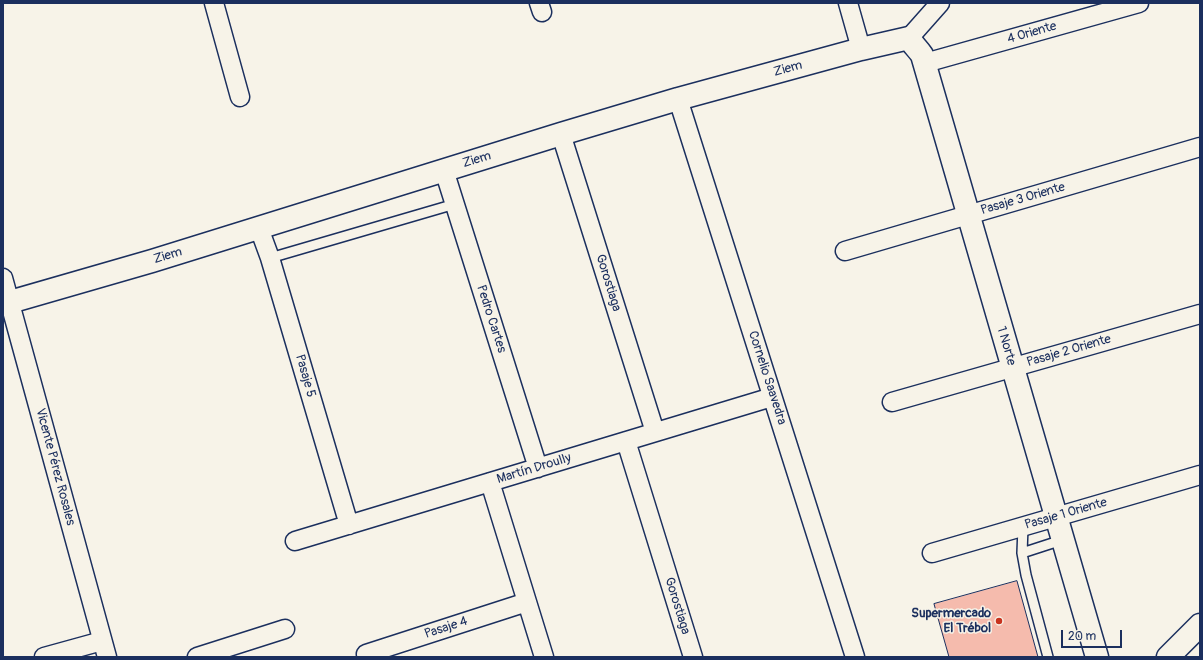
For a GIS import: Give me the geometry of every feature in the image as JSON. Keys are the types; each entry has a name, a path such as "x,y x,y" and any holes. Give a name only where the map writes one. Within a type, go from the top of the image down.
{"street":[{"path":"214,3 240,97"},
{"path":"848,3 861,49"},
{"path":"909,38 940,3"},
{"name":"4 Oriente","path":"925,63 1140,3"},
{"name":"Ziem","path":"6,303 152,261 678,99 861,49 909,38"},
{"name":"1 Norte","path":"909,38 912,44 922,55 925,63 1056,517 1094,655"},
{"name":"Cornelio Saavedra","path":"678,99 855,657"},
{"name":"Gorostiaga","path":"561,134 655,432"},
{"name":"Pasaje 3 Oriente","path":"845,251 1200,147"},
{"name":"Pedro Cartes","path":"444,170 538,468"},
{"name":"Pasaje 5","path":"259,228 270,258 349,524"},
{"name":"Vicente Pérez Rosales","path":"3,278 6,303 104,649"},
{"name":"Pasaje 2 Oriente","path":"892,402 1200,314"},
{"name":"Martín Droully","path":"295,541 772,397"},
{"name":"Gorostiaga","path":"626,441 693,657"},
{"name":"Pasaje 1 Oriente","path":"932,553 1200,476"},
{"path":"490,482 544,657"},
{"name":"Pasaje 4","path":"366,654 527,602"},
{"path":"1168,657 1200,625"},
{"path":"197,657 285,629"},
{"path":"44,657 104,649"}],"lane":[{"path":"270,258 455,204"},
{"path":"1023,527 1022,553 1026,575 1048,657"},
{"path":"1022,553 1062,540"}],"building":[{"path":"1017,581 1038,657 949,657 934,604"}],"place":[{"name":"Supermercado El Trébol","path":"999,621"}]}
